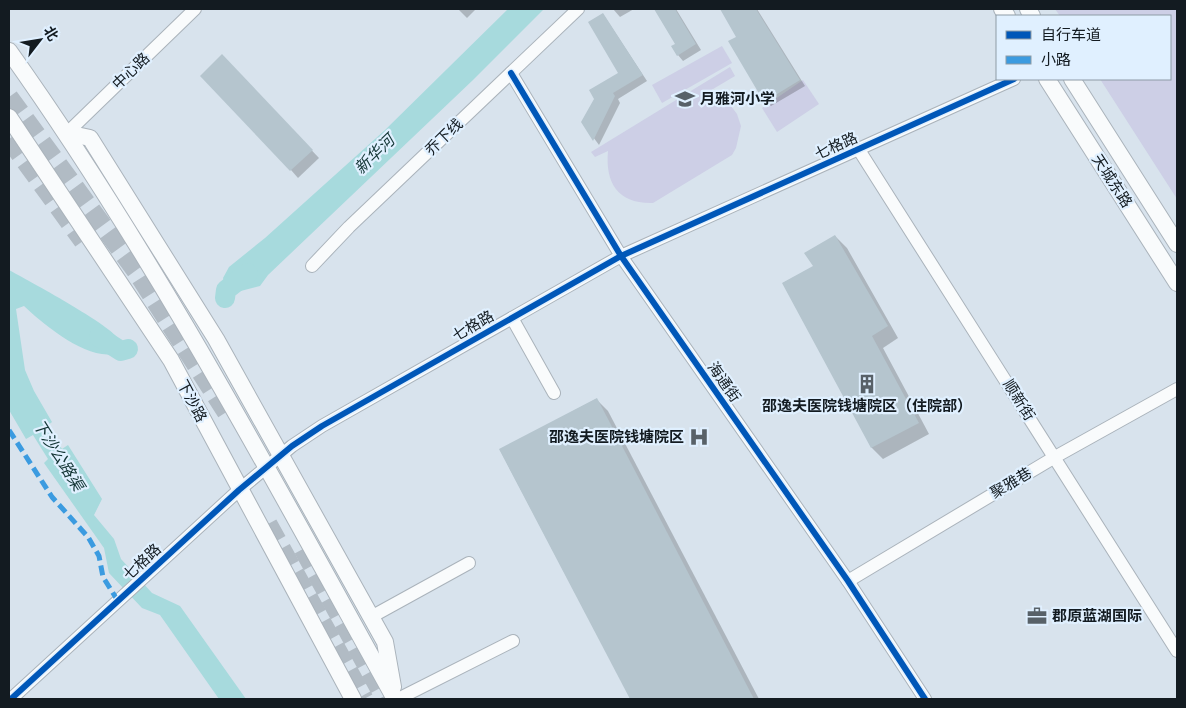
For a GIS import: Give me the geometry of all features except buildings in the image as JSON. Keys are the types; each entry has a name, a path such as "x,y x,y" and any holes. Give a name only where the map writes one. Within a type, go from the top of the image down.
{"main road":[{"name":"下沙路","path":"9,51 67,133 136,241 396,699"},
{"name":"天城东路","path":"1048,80 1177,283"},
{"name":"天城东路","path":"1073,80 1177,244"},
{"name":"下沙路","path":"9,117 171,360 239,490 353,699"},
{"path":"67,133 90,138 216,339 282,454 385,642 396,699"}],"street":[{"name":"中心路","path":"67,133 195,9"},
{"name":"乔下线","path":"312,266 578,9"},
{"name":"海通街","path":"511,73 621,256 848,581 925,699"},
{"name":"七格路","path":"11,699 239,490 282,454 322,426 621,256 1012,80"},
{"name":"顺新街","path":"859,150 1177,651"},
{"path":"512,318 554,393"},
{"name":"聚雅巷","path":"848,581 1055,457 1177,389"},
{"path":"371,617 468,563"},
{"path":"396,699 513,641"}],"shaded area":[{"path":"1055,9 1177,9 1177,199 1101,80 1171,80 1171,15 1059,15"},
{"path":"722,46 732,63 662,103 652,85"},
{"path":"730,67 735,76 708,92 728,102 737,114 741,126 736,148 732,155 653,203 631,200 616,189 609,173 608,151 595,157 591,152"},
{"path":"803,80 819,104 777,132 762,108"}],"water":[{"path":"508,9 544,9 473,80 268,275 260,286 233,293 226,290 223,278 229,267 265,238 385,130"},
{"name":"下沙公路渠","path":"9,270 86,314 113,333 119,340 121,351 110,354 83,349 43,323 24,306 16,309 25,370 34,391 52,422 47,426 62,449 68,445 102,499 94,515 114,539 121,559 152,593 180,606 246,699 219,699 160,615 142,608 109,573 104,548 44,463 48,459 33,435 26,439 9,410"}],"waterway":[{"name":"新华河","path":"225,298 226,290 248,273"},
{"name":"新华河","path":"99,337 121,351 128,349"}],"tunnel":[{"path":"9,97 136,271 230,418"},
{"path":"9,139 83,241"},
{"path":"268,524 364,699"},
{"path":"303,549 385,699"}],"marked path":[{"path":"9,430 52,497 88,537 99,556 103,577 118,601"}],"cycle path":[{"path":"511,73 621,256 848,581 925,699"},
{"path":"11,699 239,490 292,446 322,426 621,256 1012,80"}],"place":[{"name":"月雅河小学","path":"685,99"},
{"name":"邵逸夫医院钱塘院区（住院部）","path":"867,384"},
{"name":"邵逸夫医院钱塘院区","path":"699,437"},
{"name":"郡原蓝湖国际","path":"1037,616"}]}
